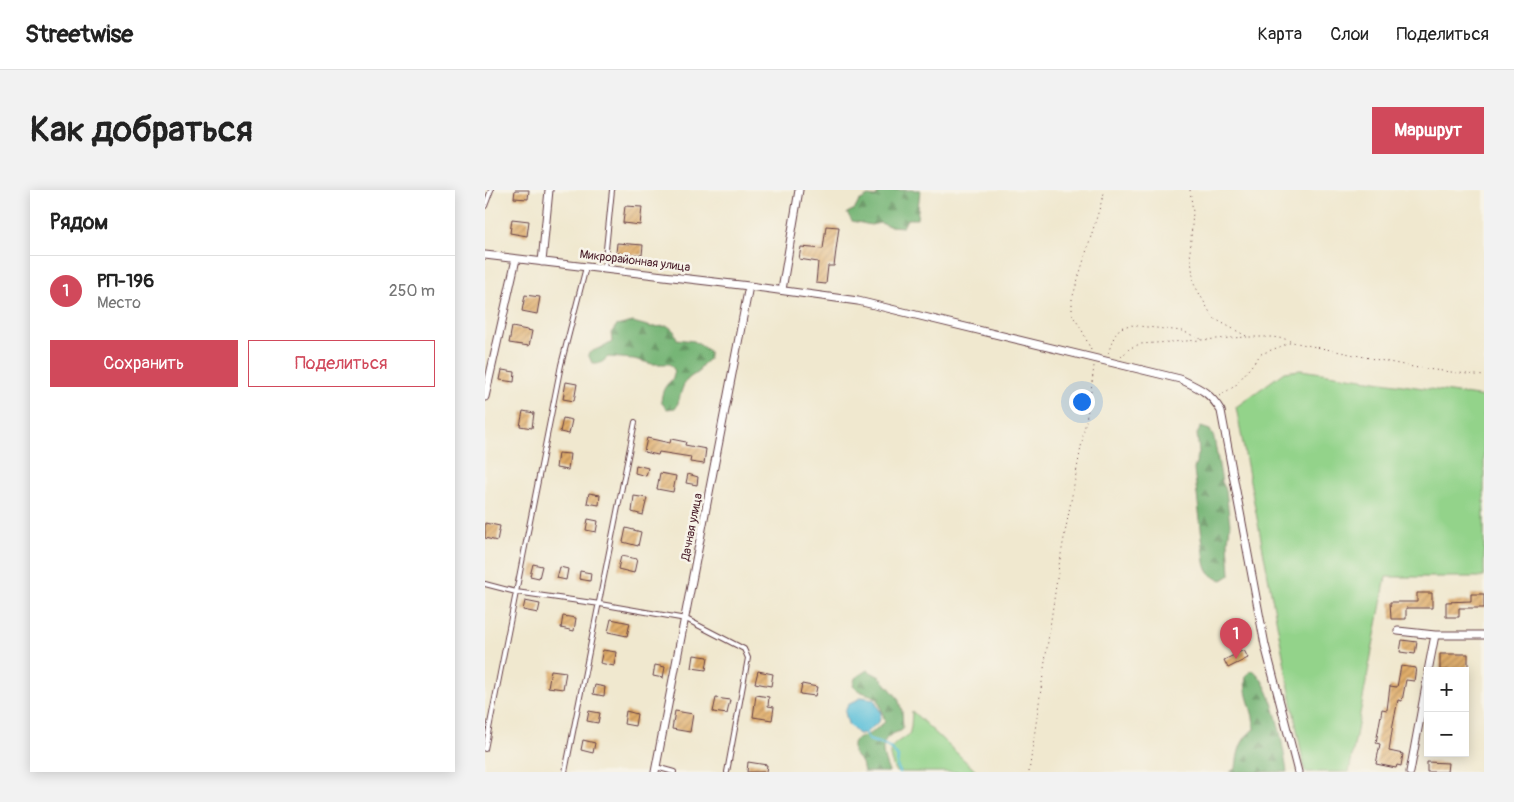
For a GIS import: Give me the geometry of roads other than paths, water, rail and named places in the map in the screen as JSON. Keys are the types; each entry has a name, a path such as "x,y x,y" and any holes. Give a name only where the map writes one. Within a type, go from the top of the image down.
{"street":[{"path":"542,262 549,190"},
{"path":"782,290 799,190"},
{"name":"Микрорайонная улица","path":"485,255 782,290 877,305 1180,379 1203,390 1214,399 1223,418 1265,645 1298,772"},
{"path":"485,397 516,259"},
{"name":"Дачная улица","path":"656,770 749,286"},
{"path":"1398,631 1435,635 1484,635"},
{"path":"1430,667 1435,635"},
{"path":"1410,772 1424,697"}],"lane":[{"path":"485,206 491,190"},
{"path":"604,269 612,190"},
{"path":"485,749 561,364 586,267"},
{"path":"565,772 635,422"},
{"path":"485,584 516,592 600,604 686,620 744,649 748,658 727,772"},
{"path":"656,770 674,772"}],"water":[{"path":"862,697 874,699 881,713 879,722 865,733 858,734 848,724 845,712 848,705"}],"waterway":[{"path":"865,733 869,740 885,745 894,752 898,757 897,766 900,772"}],"place":[{"name":"РП-196","path":"1236,659"}]}
